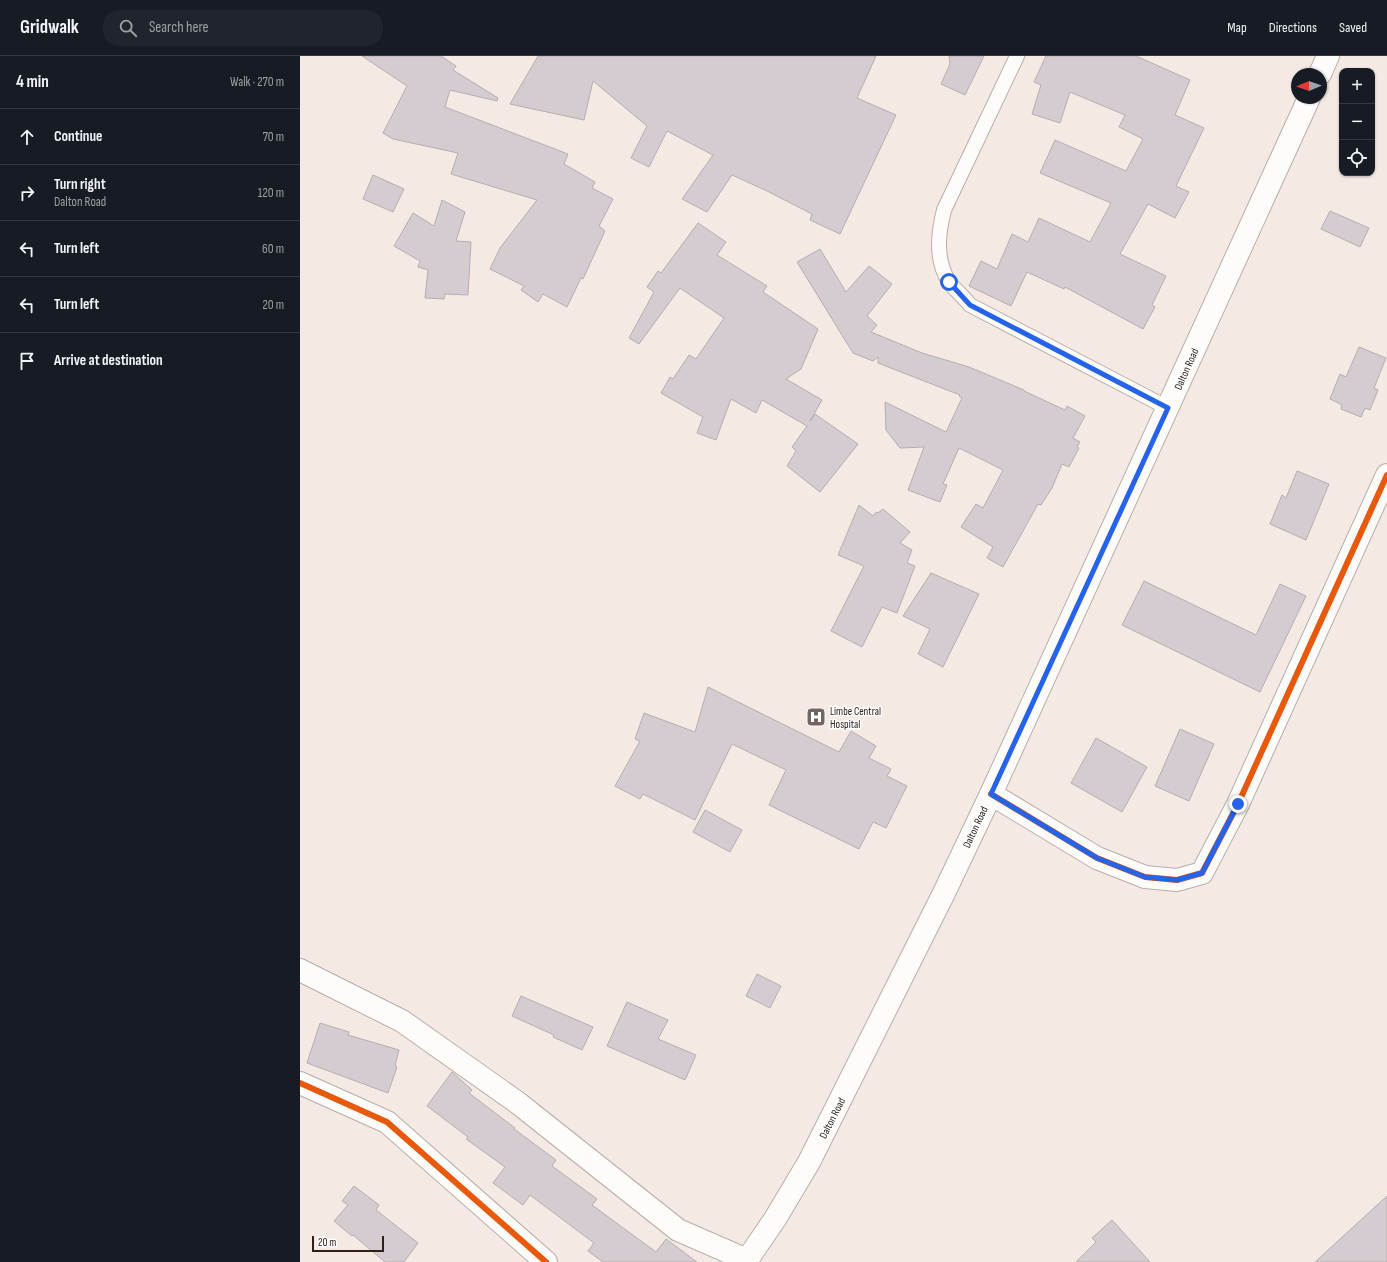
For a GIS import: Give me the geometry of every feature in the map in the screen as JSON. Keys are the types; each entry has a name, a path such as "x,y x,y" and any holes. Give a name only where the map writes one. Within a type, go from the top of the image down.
{"main road":[{"path":"1323,68 1328,56"},
{"name":"Dalton Road","path":"747,1261 776,1219 809,1162 944,893 991,794 1306,104"},
{"path":"991,794 1097,858 1145,877 1177,880 1202,873 1238,804 1387,475"},
{"path":"300,970 402,1021 518,1103 678,1230 747,1261"},
{"path":"300,1082 387,1122 546,1262"}],"lane":[{"path":"1017,56 944,210 939,232 939,258 949,282 970,305 1168,408"}],"building":[{"path":"362,56 441,56 456,66 453,70 498,98 497,101 450,90 445,107 568,154 564,164 595,182 592,188 613,199 599,226 605,231 583,279 581,278 567,307 543,294 538,302 521,290 524,286 490,269 500,248 537,200 451,174 458,153 393,139 383,133 407,86"},
{"path":"538,56 876,56 857,98 896,115 840,234 810,220 812,214 732,175 707,212 682,199 713,155 667,131 649,167 631,158 647,126 593,81 584,120 510,104"},
{"path":"949,56 984,56 965,95 941,84 950,64"},
{"path":"1046,56 1136,56 1190,80 1175,115 1204,128 1176,186 1189,192 1175,218 1148,204 1120,254 1166,276 1152,305 1155,307 1143,329 1065,287 1064,289 1027,272 1011,306 969,286 981,261 997,269 1012,234 1028,242 1039,218 1090,242 1111,203 1040,173 1055,140 1126,171 1143,139 1119,127 1125,115 1070,92 1060,123 1032,114 1041,85 1034,82"},
{"path":"373,175 404,189 393,212 363,199"},
{"path":"442,200 465,212 456,241 471,242 468,295 445,294 444,299 425,298 428,270 418,267 420,261 394,246 413,213 434,226"},
{"path":"1330,211 1369,228 1360,247 1321,229"},
{"path":"698,223 726,242 717,255 767,286 763,292 818,329 801,369 786,379 822,400 810,421 815,414 858,444 820,492 787,466 796,451 792,447 807,426 762,400 756,413 731,399 716,440 697,433 703,417 661,393 670,377 673,379 689,355 696,359 724,318 680,288 639,344 629,338 654,292 647,287 658,271 661,273"},
{"path":"820,249 846,292 869,266 892,284 867,316 877,325 871,332 922,353 969,367 1024,390 1065,410 1067,406 1085,416 1073,438 1080,442 1077,447 1079,448 1069,467 1062,464 1052,488 1041,505 1038,504 1003,567 987,558 993,547 961,527 976,504 983,508 1003,470 959,448 943,484 947,485 940,502 908,490 924,447 900,448 886,430 885,402 946,432 962,398 959,396 960,395 878,363 878,357 873,361 853,353 797,262"},
{"path":"1359,347 1386,358 1374,388 1378,390 1370,410 1365,408 1361,417 1341,409 1342,405 1330,399 1340,374 1346,377"},
{"path":"1297,471 1329,484 1306,540 1270,524 1282,495 1286,498"},
{"path":"859,505 873,516 876,512 878,513 883,509 910,532 900,543 912,550 907,563 915,566 897,613 882,607 862,647 831,631 864,566 838,555"},
{"path":"931,573 979,594 943,667 918,654 930,629 903,616"},
{"path":"1144,581 1256,635 1280,584 1306,596 1260,692 1122,625"},
{"path":"708,687 839,752 851,731 876,746 869,758 891,769 887,776 907,786 886,828 873,822 859,849 769,805 786,770 732,744 695,820 643,794 640,799 615,786 640,741 635,739 644,713 695,732"},
{"path":"1180,729 1214,744 1189,801 1155,786"},
{"path":"1096,738 1147,767 1122,812 1071,783"},
{"path":"705,810 742,830 730,852 693,832"},
{"path":"757,974 781,986 770,1008 746,996"},
{"path":"521,996 593,1027 582,1050 553,1037 554,1035 512,1016"},
{"path":"627,1002 668,1020 658,1039 696,1055 685,1080 607,1046"},
{"path":"320,1023 349,1032 348,1035 399,1050 395,1066 397,1067 388,1093 307,1063"},
{"path":"452,1072 472,1090 469,1093 556,1160 552,1166 597,1199 592,1205 656,1252 666,1239 697,1262 603,1262 588,1251 594,1243 530,1195 523,1205 493,1183 505,1167 466,1139 468,1137 427,1106"},
{"path":"354,1186 379,1205 376,1210 418,1243 404,1262 385,1262 334,1221 348,1205 342,1201"},
{"path":"1387,1196 1387,1262 1315,1262"},
{"path":"1112,1220 1150,1262 1076,1262 1096,1242 1092,1238"}],"cycle path":[{"path":"991,794 1097,858 1145,877 1177,880 1202,873 1238,804 1387,475"},
{"path":"300,1083 387,1122 546,1262"}],"place":[{"name":"Limbe Central Hospital","path":"816,717"}],"route":[{"path":"949,282 970,305 1168,408 991,794 1097,858 1145,877 1177,880 1202,873 1238,804"}]}
